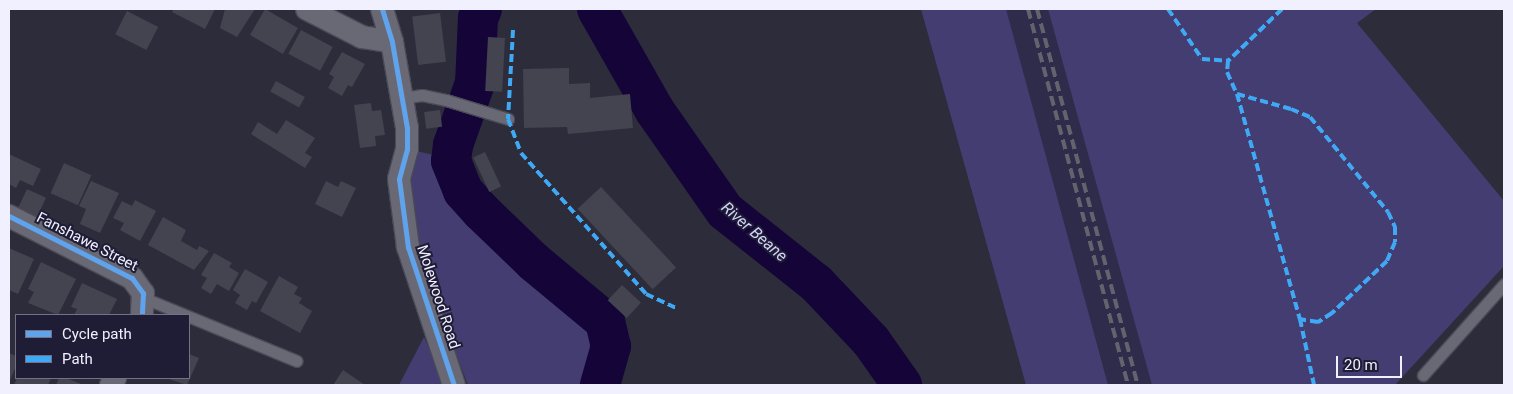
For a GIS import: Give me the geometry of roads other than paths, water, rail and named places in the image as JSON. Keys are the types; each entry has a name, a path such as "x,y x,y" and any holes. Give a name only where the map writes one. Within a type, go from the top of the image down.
{"street":[{"path":"306,9 362,37 392,42"},
{"name":"Molewood Road","path":"382,9 392,42 402,98 406,149 399,178 408,247 420,290 454,385"},
{"name":"Fanshawe Street","path":"9,216 132,278 141,288 143,307"}],"lane":[{"path":"402,98 422,95 446,100 508,119"},
{"path":"1422,375 1504,284"},
{"path":"143,307 163,314"},
{"path":"190,324 297,362"}],"waterway":[{"path":"482,9 478,18 475,83 453,145 451,161 463,191 481,211 534,262 605,321 611,346 600,385"},
{"name":"River Beane","path":"597,9 655,111 725,211 816,283 871,341 902,385"}],"railway":[{"path":"1028,9 1128,385"},
{"path":"1037,9 1138,385"}]}
